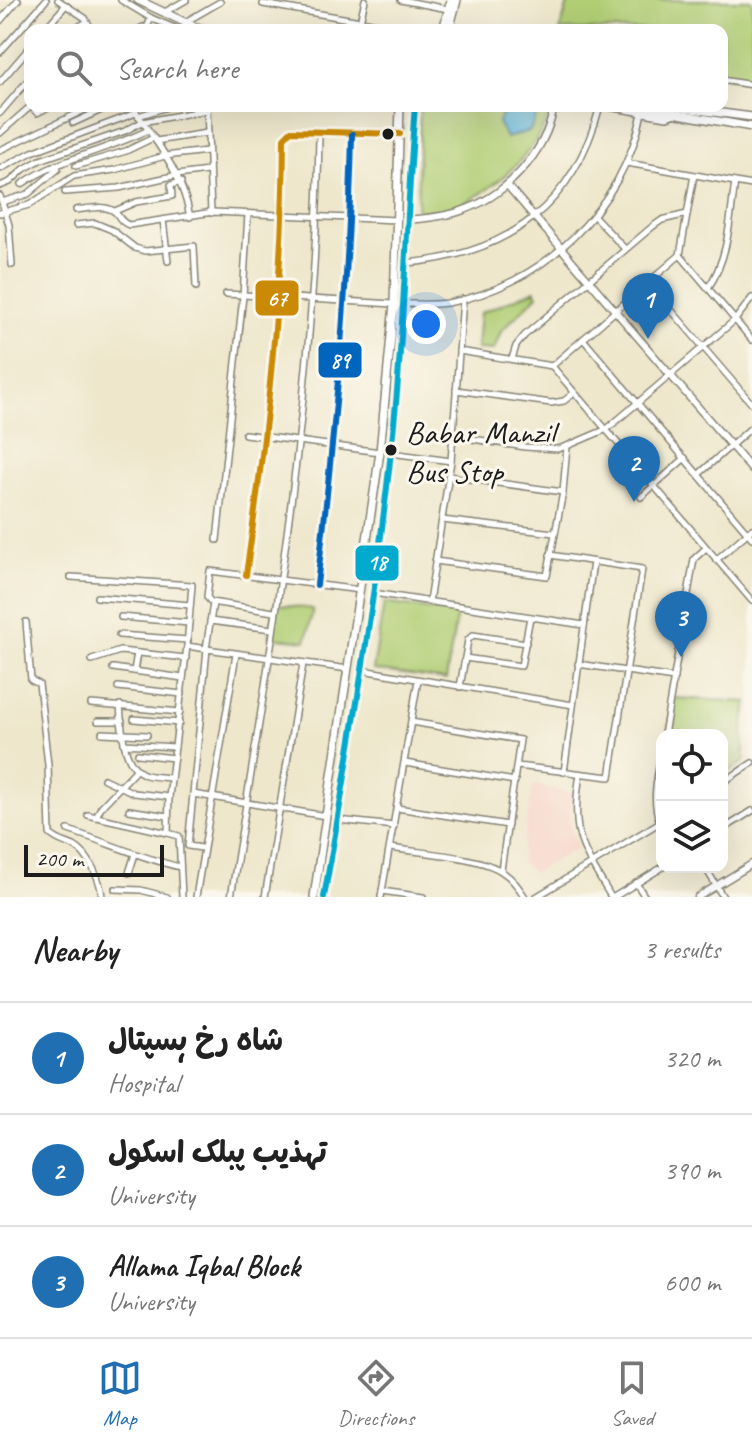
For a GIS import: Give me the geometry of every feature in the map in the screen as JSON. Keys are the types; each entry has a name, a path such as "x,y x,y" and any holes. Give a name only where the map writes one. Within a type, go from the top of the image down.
{"main road":[{"path":"128,0 183,24"},
{"path":"141,0 189,24"},
{"path":"447,24 451,0"},
{"path":"448,24 457,0"},
{"path":"314,897 380,452 394,304 400,112"},
{"path":"324,897 361,670 390,453 402,333 415,112"},
{"path":"666,112 752,127"},
{"path":"714,112 752,117"},
{"path":"400,154 411,155"},
{"path":"391,332 402,333"},
{"path":"383,406 395,407"},
{"path":"368,538 379,539"},
{"path":"341,722 352,724"}],"street":[{"path":"0,21 18,0"},
{"path":"25,24 46,0"},
{"path":"58,0 87,22 83,24"},
{"path":"121,0 165,24"},
{"path":"141,0 185,24"},
{"path":"165,12 186,0"},
{"path":"359,24 365,0"},
{"path":"401,0 448,9"},
{"path":"191,24 220,2"},
{"path":"263,4 377,24"},
{"path":"49,24 66,5"},
{"path":"146,24 151,18"},
{"path":"0,52 24,25"},
{"path":"0,82 24,54"},
{"path":"728,81 752,85"},
{"path":"0,113 24,85"},
{"path":"0,133 25,112"},
{"path":"0,150 80,112"},
{"path":"73,123 97,112"},
{"path":"136,112 181,182 190,217"},
{"path":"0,169 32,152 153,112"},
{"path":"0,186 40,160 125,131 139,117 177,112"},
{"path":"207,112 211,213"},
{"path":"409,220 459,212 507,185 537,150 553,112"},
{"path":"407,263 438,260 483,248 535,218 569,181 588,146 599,112"},
{"path":"636,112 667,117 675,114"},
{"path":"404,304 444,304 463,299 506,283 561,248 594,216 627,163 642,113"},
{"path":"22,184 72,158 125,142 148,130"},
{"path":"246,575 265,436 278,298 284,138 291,131 400,134"},
{"path":"76,166 154,140 207,133"},
{"path":"231,897 300,441 318,217 319,134"},
{"path":"317,585 333,445 350,219 352,134"},
{"path":"2,212 29,205 69,178 165,156 207,151"},
{"path":"72,158 80,175"},
{"path":"627,163 752,185"},
{"path":"12,265 9,225 2,212 1,199 28,194 58,169 56,165"},
{"path":"65,192 119,188 208,171"},
{"path":"552,366 680,255 694,175"},
{"path":"115,211 136,202 172,196 171,185 181,182"},
{"path":"708,288 723,258 735,182"},
{"path":"507,185 752,470"},
{"path":"76,210 106,207 129,225 211,213 398,220"},
{"path":"217,540 243,296 248,214"},
{"path":"512,359 516,346 525,335 625,249 662,220 687,214"},
{"path":"594,216 625,249"},
{"path":"163,220 168,261"},
{"path":"76,225 95,223 145,251 194,246 196,287"},
{"path":"680,255 752,340"},
{"path":"648,283 751,402"},
{"path":"226,294 394,304"},
{"path":"453,436 558,449 607,429 735,320 752,298"},
{"path":"429,602 451,461 463,299"},
{"path":"583,339 750,533 716,560"},
{"path":"459,351 552,366 752,601"},
{"path":"456,390 551,403 564,401 574,393"},
{"path":"699,474 752,427"},
{"path":"245,434 380,452"},
{"path":"435,561 547,576 563,492 567,446"},
{"path":"390,453 451,461"},
{"path":"641,497 685,458"},
{"path":"448,476 563,492"},
{"path":"442,520 554,533"},
{"path":"665,729 694,559 706,548"},
{"path":"517,766 610,777 627,672 642,569 550,555"},
{"path":"564,772 593,562"},
{"path":"274,612 213,603 207,597 210,571 361,590"},
{"path":"71,577 192,585 169,797 168,833"},
{"path":"372,593 584,625"},
{"path":"97,597 190,605"},
{"path":"188,846 213,603"},
{"path":"121,617 189,623"},
{"path":"465,658 519,667 523,662 530,617"},
{"path":"210,621 272,629"},
{"path":"26,622 31,680 39,684 48,765 50,834 80,851 100,882 102,897"},
{"path":"119,635 349,669"},
{"path":"460,687 468,640 473,635 526,643"},
{"path":"92,660 120,651 186,658"},
{"path":"134,671 137,653"},
{"path":"196,897 236,654"},
{"path":"265,897 303,664"},
{"path":"578,664 674,678"},
{"path":"113,668 183,678"},
{"path":"361,670 573,705"},
{"path":"418,680 382,894 423,897"},
{"path":"118,687 182,694"},
{"path":"91,704 180,712"},
{"path":"120,705 124,744 137,769 145,774 172,778"},
{"path":"134,719 179,723"},
{"path":"98,721 122,721"},
{"path":"411,722 520,740 501,870"},
{"path":"102,733 147,735"},
{"path":"124,744 175,747"},
{"path":"138,754 174,758"},
{"path":"405,763 515,781"},
{"path":"728,779 752,763"},
{"path":"96,817 118,787 137,769"},
{"path":"580,774 576,816 579,840 612,897 656,871"},
{"path":"104,779 134,793 169,797"},
{"path":"656,783 656,812"},
{"path":"193,794 326,816"},
{"path":"397,808 508,825"},
{"path":"129,810 168,816"},
{"path":"728,826 752,811"},
{"path":"88,815 178,835 182,897"},
{"path":"338,820 394,826"},
{"path":"536,897 656,824"},
{"path":"68,830 180,867"},
{"path":"179,845 202,848"},
{"path":"391,848 467,859 501,870 525,897"},
{"path":"129,873 135,854"},
{"path":"698,897 752,864"},
{"path":"708,873 723,897"},
{"path":"636,883 645,897"},
{"path":"115,889 141,890 167,897"}],"shaded area":[{"path":"533,785 574,793 570,810 571,829 578,848 533,873 520,862"}],"green space":[{"path":"569,0 752,0 752,81 728,77 728,24 562,24"},
{"path":"420,112 550,112 537,139 497,182 448,209 417,213"},
{"path":"535,290 538,295 501,331 494,350 477,349 480,313"},
{"path":"384,603 457,613 446,680 373,670"},
{"path":"275,604 313,609 306,641 270,637"},
{"path":"674,698 747,702 743,731 745,761 728,772 728,729 669,729"}],"water":[{"path":"504,112 538,112 530,131 506,138 498,122"}],"transit line":[{"name":"18","path":"324,897 365,651 390,465 415,112"},
{"name":"67","path":"246,575 272,357 281,248 284,138 291,131 400,134"},
{"name":"89","path":"317,585 340,360 352,134"}],"place":[{"name":"شاہ رخ ہسپتال","path":"648,339"},
{"name":"Babar Manzil Bus Stop","path":"391,450"},
{"name":"تہذیب پبلک اسکول","path":"634,502"},
{"name":"Allama Iqbal Block","path":"681,657"}]}
